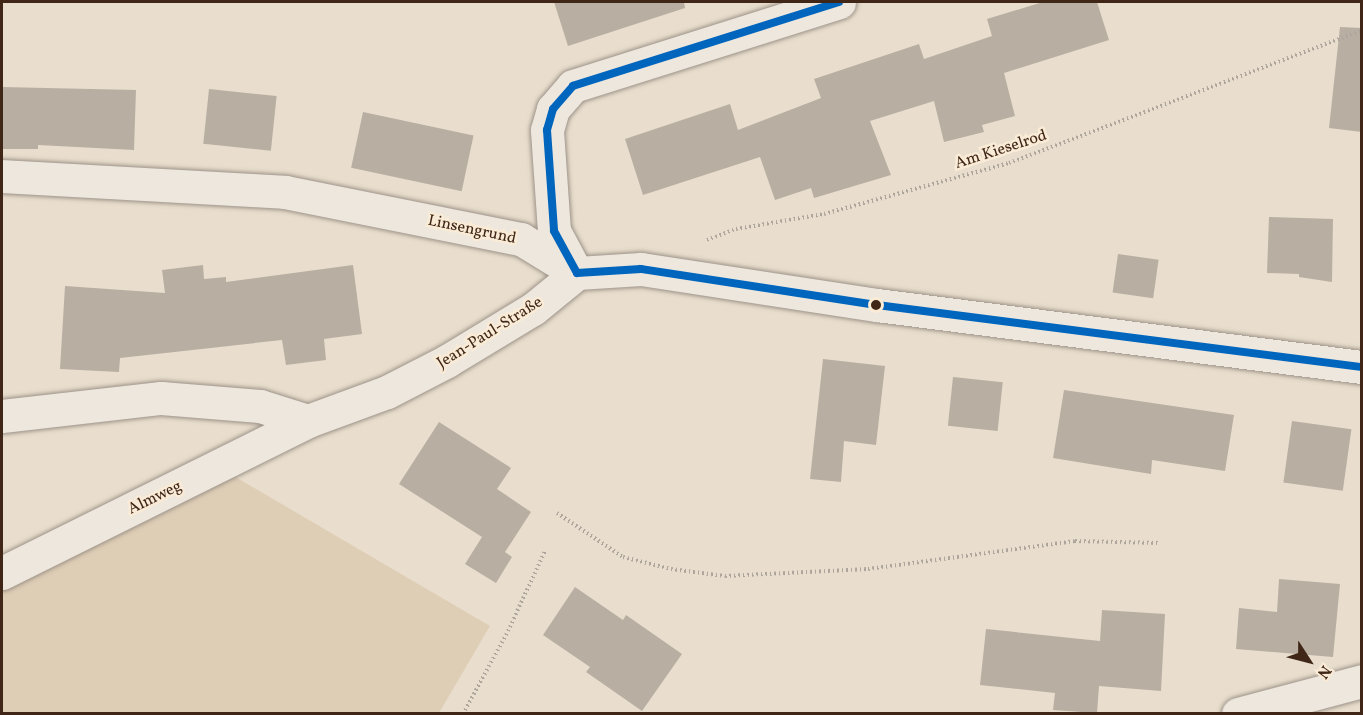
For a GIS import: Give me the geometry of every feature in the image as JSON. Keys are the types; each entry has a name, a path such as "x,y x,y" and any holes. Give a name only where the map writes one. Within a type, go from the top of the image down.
{"street":[{"path":"839,2 573,86 553,109 547,130 554,231 577,273 641,270 889,307 1362,368"},
{"name":"Linsengrund","path":"2,176 285,192 521,239 577,273"},
{"name":"Jean-Paul-Straße","path":"308,421 387,392 447,361 533,309 577,273"},
{"path":"2,416 161,398 260,406 308,421"},
{"name":"Almweg","path":"2,573 308,421"},
{"path":"1238,714 1362,681"}],"path":[{"name":"Am Kieselrod","path":"696,244 736,229 824,214 1009,162 1362,30"},
{"path":"556,513 622,556 671,569 725,576 868,569 1076,541 1160,543"},
{"path":"463,714 508,631 545,551"}],"shaded area":[{"path":"227,472 490,626 439,713 2,714 2,585"}],"building":[{"path":"554,2 684,2 685,8 568,46"},
{"path":"1043,2 1097,2 1109,40 1004,73 1015,116 982,125 984,132 944,142 934,101 870,121 891,175 814,198 811,188 775,200 760,157 643,195 625,139 730,104 738,130 821,98 814,79 919,44 924,59 992,36 987,19"},
{"path":"1340,27 1362,28 1362,132 1329,128"},
{"path":"2,87 136,90 134,150 38,145 38,149 2,149"},
{"path":"209,89 277,96 271,151 203,144"},
{"path":"363,112 474,135 462,191 351,168"},
{"path":"1269,217 1333,219 1332,282 1299,277 1299,274 1267,273"},
{"path":"1118,254 1159,260 1153,298 1113,293"},
{"path":"203,265 204,279 226,277 226,282 353,265 362,334 324,339 326,360 286,365 282,340 120,358 119,372 60,369 65,286 165,293 162,270"},
{"path":"823,359 885,366 876,445 844,441 841,482 810,479"},
{"path":"953,377 1003,382 998,431 948,426"},
{"path":"1064,390 1234,415 1225,471 1152,460 1151,474 1053,458"},
{"path":"1292,421 1351,429 1343,491 1283,482"},
{"path":"439,422 511,468 497,489 531,512 505,552 512,557 496,583 465,564 482,537 399,484"},
{"path":"1279,579 1340,584 1333,657 1236,649 1239,608 1277,612"},
{"path":"575,587 623,620 626,615 682,654 642,711 586,672 590,667 543,635"},
{"path":"1102,610 1165,614 1161,691 1099,686 1097,713 1053,710 1055,693 980,685 986,629 1100,641"}],"transit line":[{"path":"839,2 573,86 553,109 547,130 554,231 577,273 641,269 877,305 1362,367"}]}
